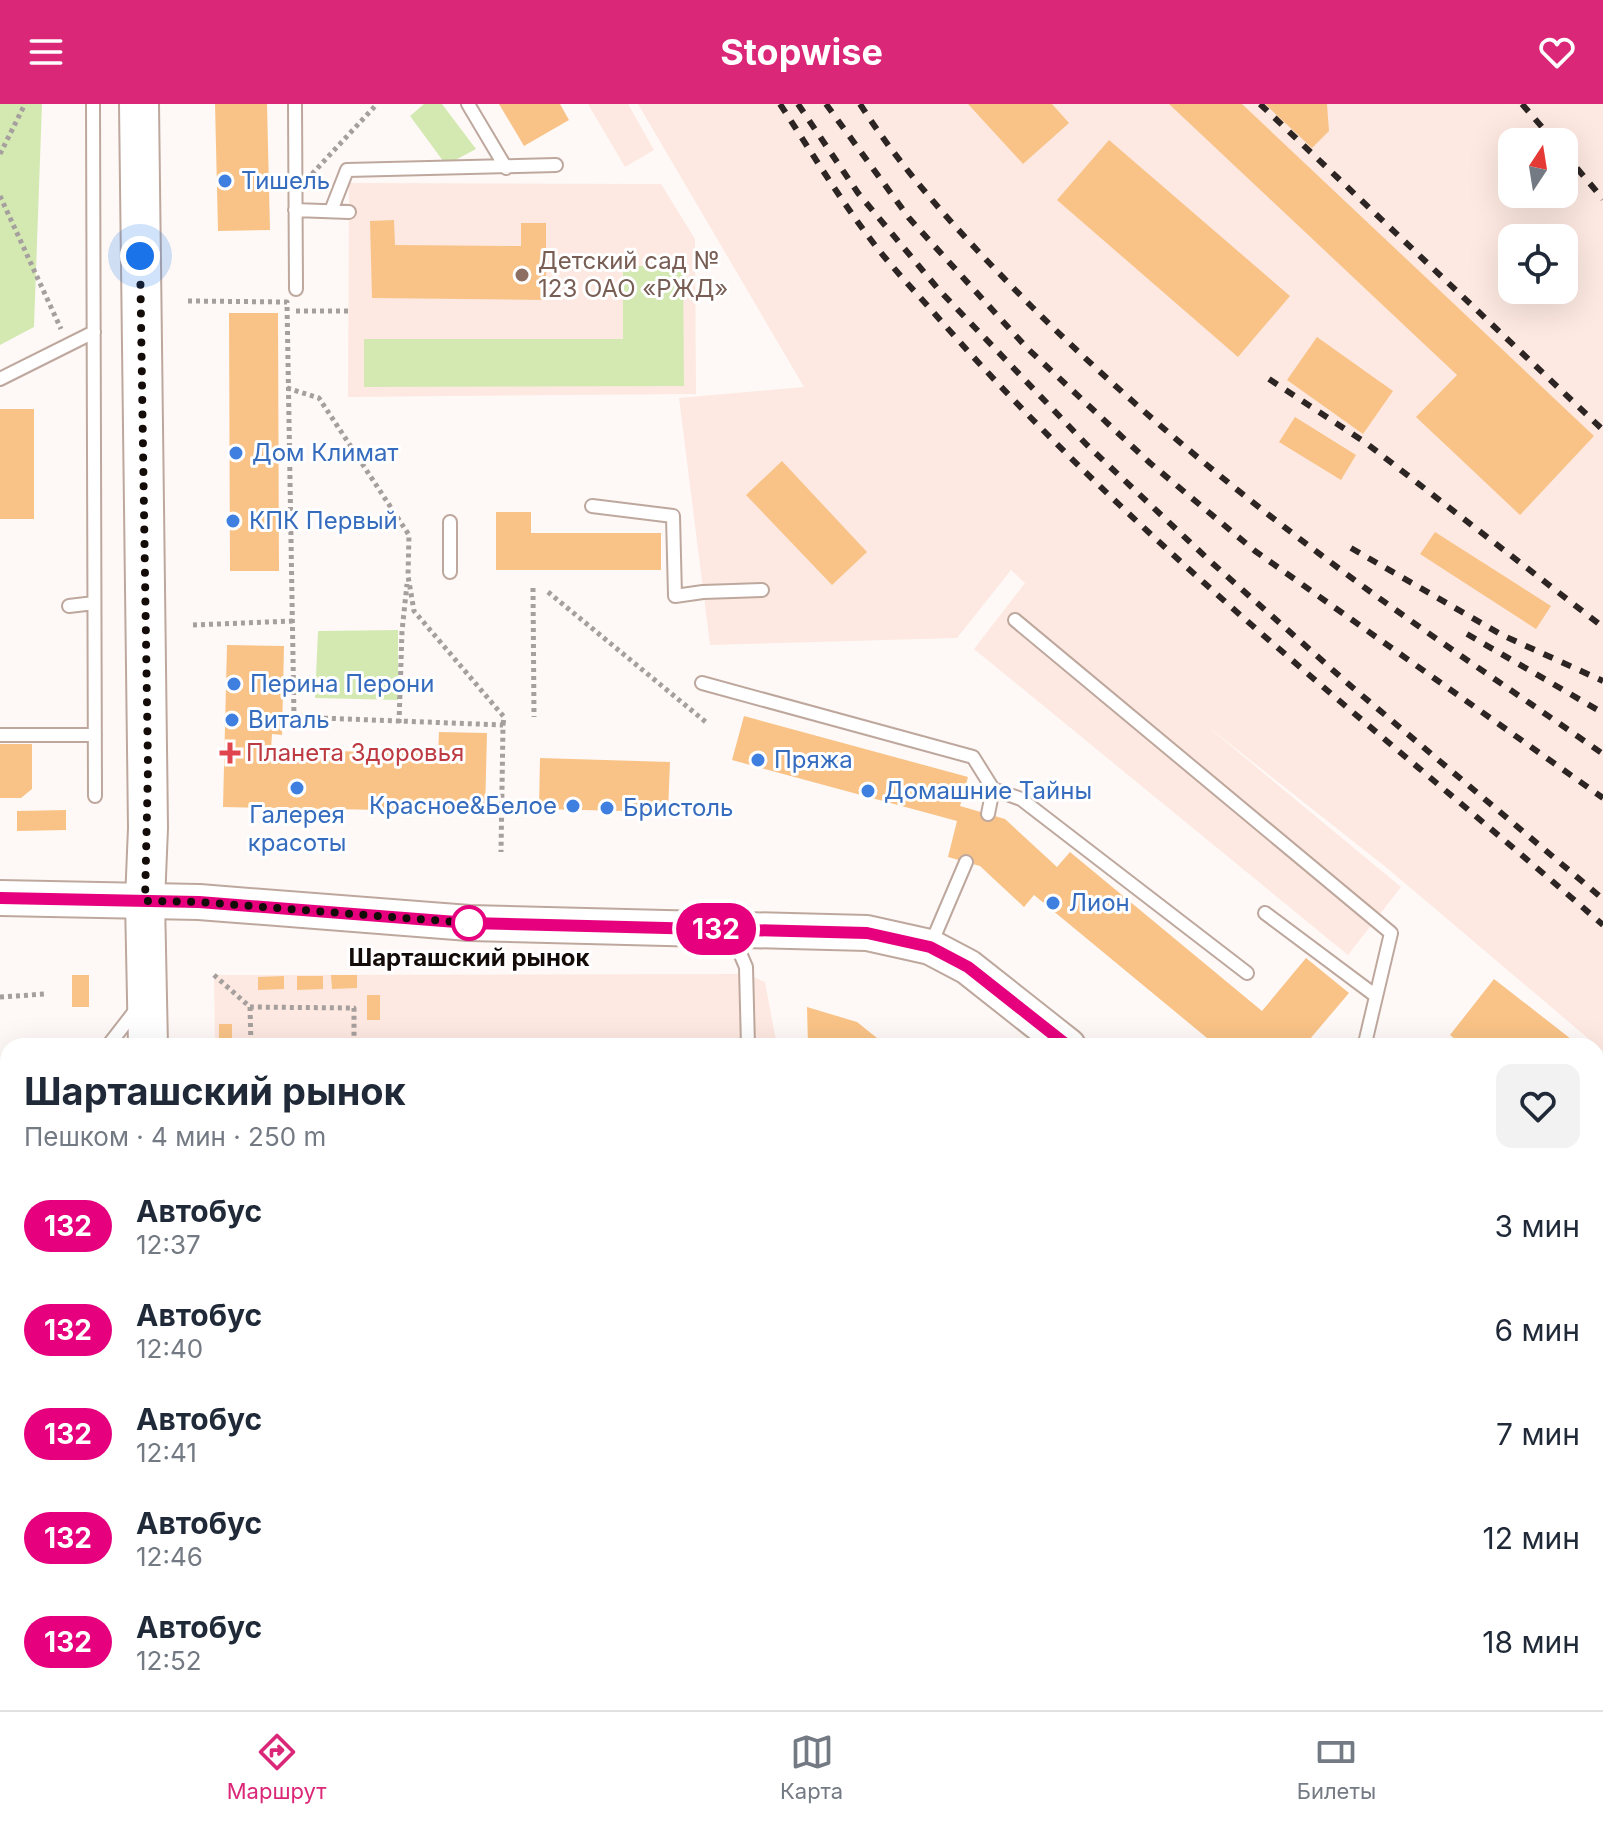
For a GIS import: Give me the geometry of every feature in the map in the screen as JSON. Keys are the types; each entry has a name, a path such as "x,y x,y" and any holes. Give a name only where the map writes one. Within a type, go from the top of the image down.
{"main road":[{"path":"139,104 148,1038"}],"street":[{"path":"0,898 199,902 469,923 867,933 930,947 968,967 1058,1038"}],"lane":[{"path":"93,104 95,796"},
{"path":"295,104 296,289"},
{"path":"468,104 506,168"},
{"path":"331,211 347,170 556,165"},
{"path":"295,210 349,212"},
{"path":"0,379 94,332"},
{"path":"592,506 673,516 675,596 762,590"},
{"path":"450,522 450,572"},
{"path":"69,606 94,603"},
{"path":"1015,620 1391,933 1366,1038"},
{"path":"702,683 973,757 993,789 1021,799 1247,973"},
{"path":"0,735 95,735"},
{"path":"988,814 993,789"},
{"path":"930,947 966,862"},
{"path":"1265,913 1376,996"},
{"path":"730,929 746,967 748,1038"},
{"path":"114,1038 147,995"}],"path":[{"path":"0,154 25,104"},
{"path":"295,192 377,104"},
{"path":"0,196 68,344"},
{"path":"188,301 287,302 294,717 503,725"},
{"path":"296,311 349,311"},
{"path":"287,388 319,398 409,535 399,723"},
{"path":"408,576 414,611 504,717 501,852"},
{"path":"533,588 534,717"},
{"path":"548,592 707,723"},
{"path":"193,625 293,621"},
{"path":"214,975 250,1007 354,1008 354,1038"},
{"path":"0,997 45,994"},
{"path":"250,1007 251,1038"}],"shaded area":[{"path":"588,104 628,104 654,150 625,167"},
{"path":"638,104 1603,104 1603,1038 1588,1038 1387,868 1202,722 1401,887 1348,955 974,649 1025,583 1011,570 957,638 710,645 679,398 804,387"},
{"name":"Детский сад № 123 ОАО «РЖД»","path":"349,183 661,184 695,239 696,394 348,397"},
{"name":"Шарташский рынок","path":"746,974 765,982 776,1038 215,1038 214,975"}],"green space":[{"path":"0,104 42,104 34,327 0,345"},
{"path":"424,104 442,104 476,149 446,165 410,116"},
{"path":"623,266 683,266 684,386 364,387 364,339 623,339"},
{"path":"398,630 398,700 315,698 318,631"}],"building":[{"path":"215,104 267,104 270,230 218,231"},
{"path":"499,104 560,104 569,120 524,146"},
{"path":"968,104 1052,104 1069,123 1023,164"},
{"path":"1169,104 1242,104 1594,436 1520,515 1416,417 1457,375"},
{"path":"1265,104 1327,104 1329,131 1312,148"},
{"path":"1109,140 1290,296 1238,357 1057,200"},
{"path":"394,220 395,245 521,246 521,223 546,223 546,300 372,298 370,221"},
{"path":"229,313 278,313 279,571 230,571"},
{"path":"1317,337 1393,391 1363,434 1287,380"},
{"path":"0,409 34,409 34,519 0,519"},
{"path":"1295,417 1356,455 1341,480 1279,442"},
{"path":"782,461 867,552 832,585 746,495"},
{"path":"496,512 531,512 531,533 661,533 661,570 496,570"},
{"path":"1435,532 1551,606 1536,629 1420,554"},
{"path":"227,645 284,646 282,735 272,734 271,750 438,753 439,732 487,733 485,812 223,807"},
{"path":"744,716 968,777 960,806 1005,819 1057,867 1070,852 1262,1011 1306,958 1349,993 1311,1038 1207,1038 1034,895 1024,907 980,866 948,857 957,821 732,760"},
{"path":"0,744 32,744 32,789 21,798 0,798"},
{"path":"540,758 670,762 668,812 539,809"},
{"path":"66,810 66,830 17,831 17,811"},
{"path":"72,975 89,975 89,1007 72,1007"},
{"path":"331,975 357,975 357,988 332,989"},
{"path":"284,976 284,989 258,990 258,977"},
{"path":"297,976 323,976 323,989 297,990"},
{"path":"1494,979 1570,1038 1454,1038 1450,1035"},
{"path":"367,995 380,995 380,1020 367,1020"},
{"path":"807,1007 857,1022 877,1038 808,1038"},
{"path":"219,1024 232,1024 232,1038 219,1038"}],"railway":[{"path":"780,104 840,196 886,258 1018,404 1097,484 1262,634 1603,925"},
{"path":"798,104 858,193 939,290 1087,445 1211,562 1352,687 1603,899"},
{"path":"826,104 909,218 1027,348 1150,463 1255,551 1603,798"},
{"path":"860,104 919,185 963,235 1032,307 1136,405 1321,555 1603,754"},
{"path":"1260,104 1603,430"},
{"path":"1522,104 1543,128"},
{"path":"1578,170 1603,199"},
{"path":"1269,379 1366,443 1603,627"},
{"path":"1351,548 1502,635 1603,681"},
{"path":"1467,634 1603,713"}],"bus line":[{"name":"132","path":"0,898 199,902 469,923 867,933 930,947 968,967 1058,1038"}],"place":[{"name":"Тишель","path":"225,181"},
{"name":"Детский сад № 123 ОАО «РЖД»","path":"522,275"},
{"name":"Дом Климат","path":"236,453"},
{"name":"КПК Первый","path":"233,521"},
{"name":"Перина Перони","path":"234,684"},
{"name":"Виталь","path":"232,720"},
{"name":"Планета Здоровья","path":"230,753"},
{"name":"Пряжа","path":"758,760"},
{"name":"Галерея красоты","path":"297,788"},
{"name":"Домашние Тайны","path":"868,791"},
{"name":"Красное&Белое","path":"573,806"},
{"name":"Бристоль","path":"607,808"},
{"name":"Лион","path":"1053,903"},
{"name":"Шарташский рынок","path":"469,923"}],"route":[{"path":"140,256 148,767 145,901 199,902 469,923"}]}
